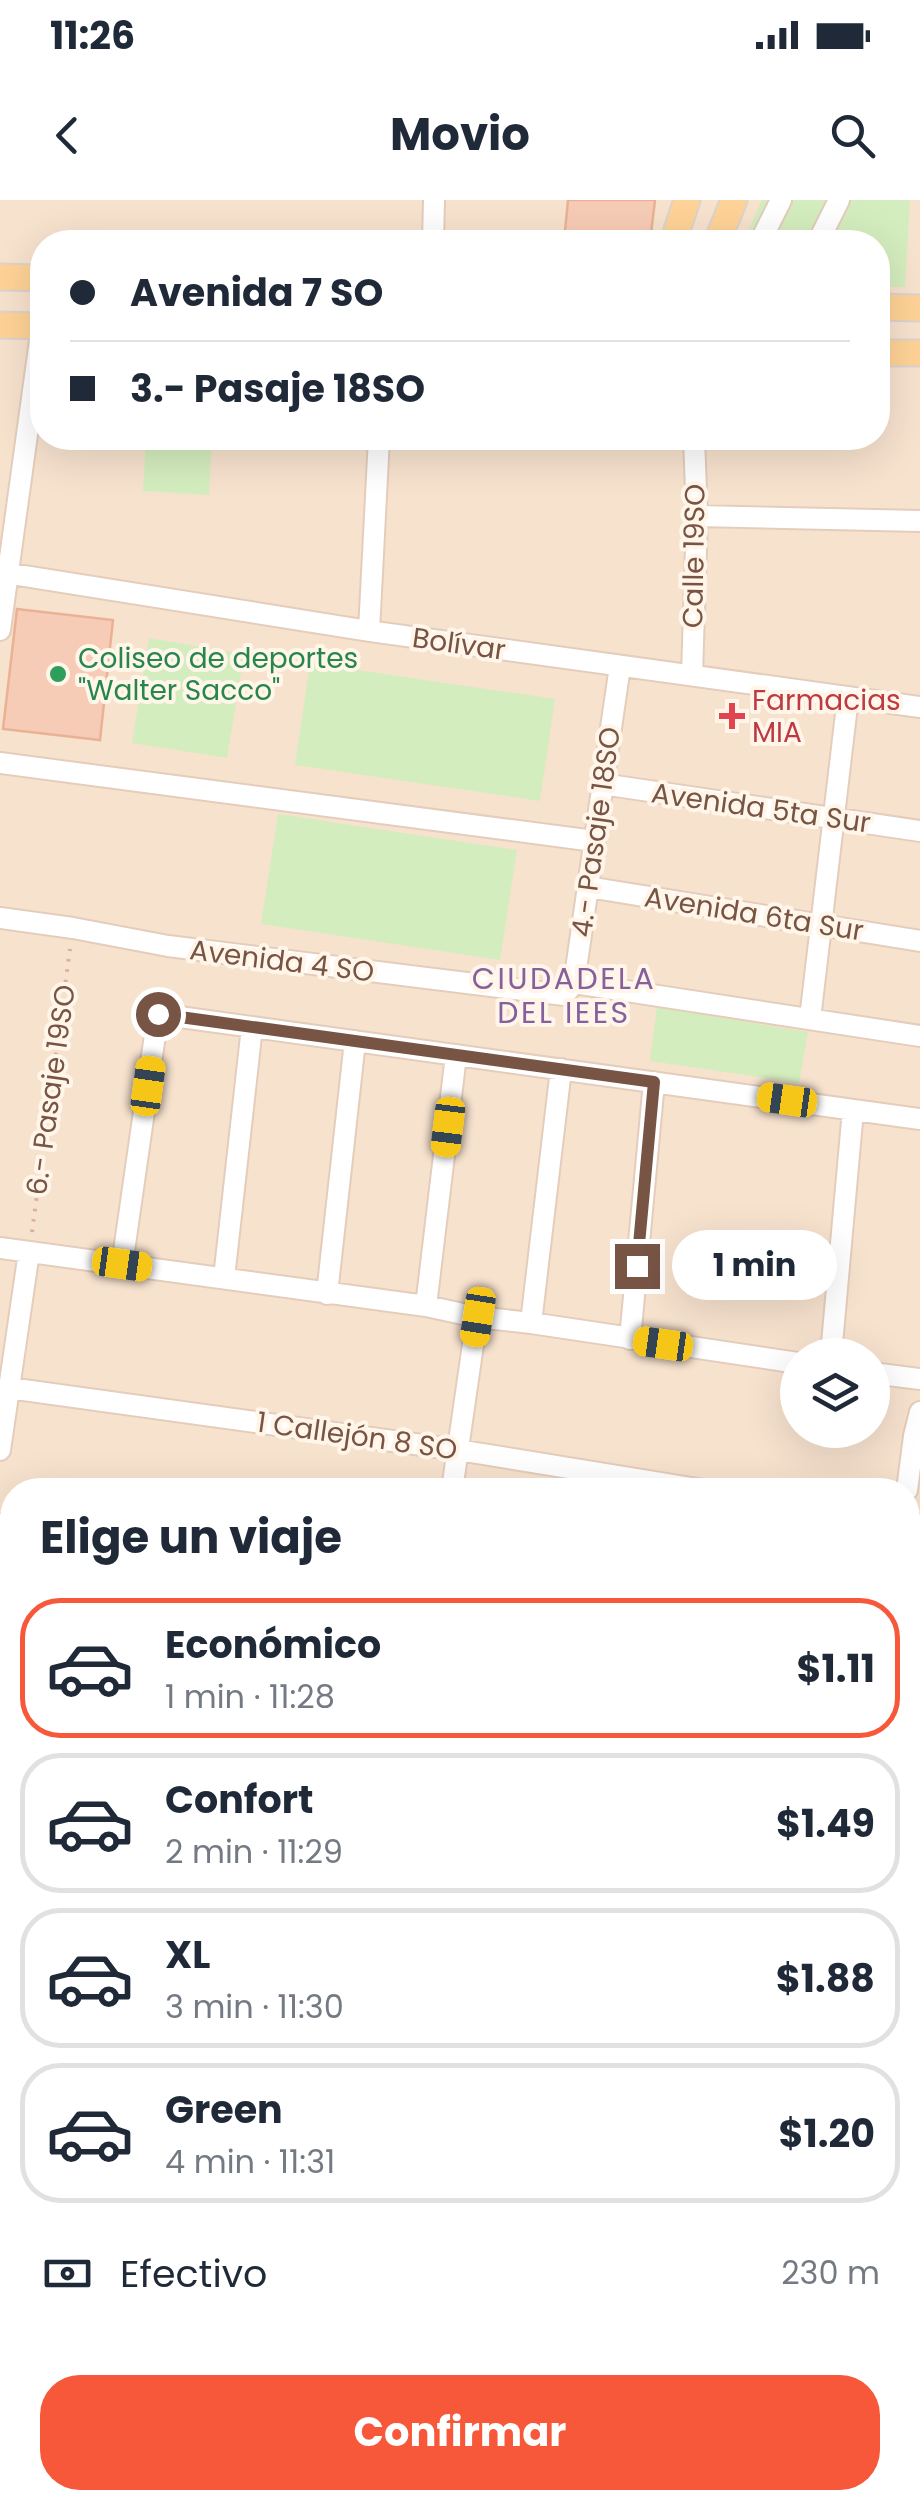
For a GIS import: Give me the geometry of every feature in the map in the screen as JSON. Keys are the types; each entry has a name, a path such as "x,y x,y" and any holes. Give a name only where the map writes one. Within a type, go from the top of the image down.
{"main road":[{"path":"676,230 687,200"},
{"path":"722,230 734,200"},
{"path":"0,277 30,278"},
{"path":"890,307 920,308"},
{"path":"0,324 30,325"},
{"path":"890,353 920,353"}],"street":[{"path":"433,230 434,200"},
{"path":"766,230 781,200"},
{"path":"824,230 839,200"},
{"path":"0,630 4,572 30,404"},
{"path":"369,631 378,450"},
{"name":"Calle 19SO","path":"692,676 694,450"},
{"path":"696,516 920,522"},
{"name":"Bolívar","path":"4,572 369,631 920,708"},
{"name":"4.- Pasaje 18SO","path":"569,989 620,666"},
{"path":"810,1019 848,697"},
{"path":"0,763 594,841"},
{"name":"Avenida 5ta Sur","path":"602,784 920,831"},
{"name":"Avenida 6ta Sur","path":"588,887 920,941"},
{"name":"Avenida 4 SO","path":"0,918 168,946 569,989 920,1036"},
{"path":"122,1264 158,1014 920,1119"},
{"path":"224,1278 252,1027"},
{"path":"327,1294 355,1041"},
{"path":"426,1306 456,1055"},
{"path":"531,1323 562,1069"},
{"path":"630,1339 654,1082"},
{"path":"833,1338 853,1110"},
{"path":"0,1248 426,1306 780,1360"},
{"path":"0,1450 29,1252"},
{"path":"454,1478 478,1317"},
{"path":"890,1376 920,1380"},
{"name":"1 Callejón 8 SO","path":"9,1388 458,1450 630,1478"},
{"path":"908,1478 920,1412"}],"path":[{"name":"6.- Pasaje 19SO","path":"29,1252 74,928"}],"shaded area":[{"path":"0,200 920,200 920,1478 0,1478"}],"green space":[{"path":"762,200 910,200 905,287 890,287 890,230 748,230"},
{"path":"145,450 211,450 209,495 143,491"},
{"path":"149,638 244,654 227,758 132,743"},
{"path":"310,663 555,699 540,801 295,765"},
{"path":"278,814 517,850 500,960 261,924"},
{"path":"657,1007 808,1032 799,1083 650,1061"}],"building":[{"path":"568,200 655,200 651,230 565,230"},
{"name":"Coliseo de deportes \"Walter Sacco\"","path":"17,609 113,620 100,740 3,729"}],"place":[{"name":"Coliseo de deportes \"Walter Sacco\"","path":"58,674"},
{"name":"Farmacias MIA","path":"732,716"}],"district":[{"name":"CIUDADELA DEL IEES","path":"564,995"}],"route":[{"path":"158,1014 654,1082 637,1266"}]}
